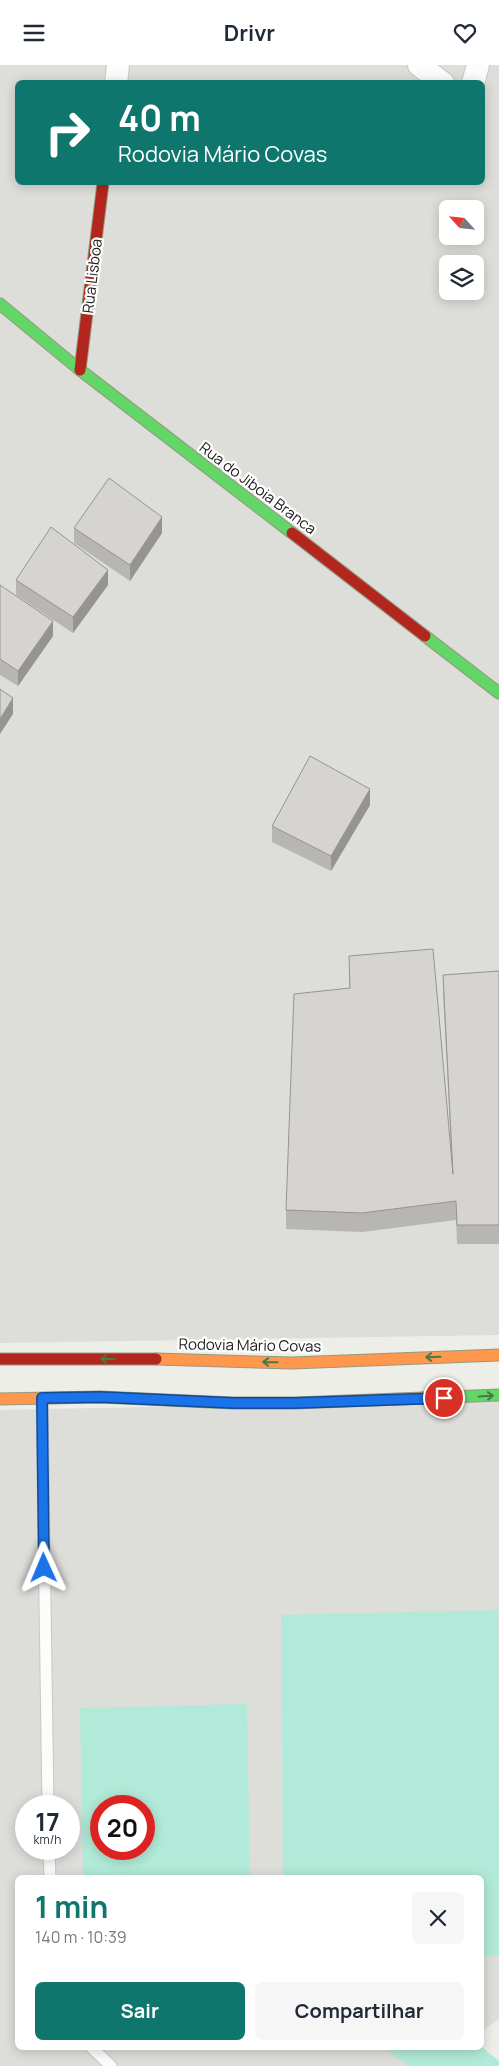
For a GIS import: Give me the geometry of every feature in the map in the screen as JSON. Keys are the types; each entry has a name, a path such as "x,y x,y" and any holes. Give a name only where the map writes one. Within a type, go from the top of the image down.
{"main road":[{"name":"Rua Lisboa","path":"80,370 104,185"},
{"name":"Rua do Jiboia Branca","path":"0,304 80,370 499,693"},
{"name":"Rodovia Mário Covas","path":"0,1359 115,1359 292,1363 499,1355"},
{"path":"0,1399 100,1397 233,1403 295,1403 499,1395"}],"street":[{"path":"116,80 118,65"},
{"path":"419,65 439,80"},
{"path":"474,80 478,65"}],"lane":[{"path":"42,1398 48,1795"},
{"path":"49,1860 50,1875"},
{"path":"94,2050 111,2066"}],"shaded area":[{"path":"0,65 499,65 499,1335 0,1343"},
{"path":"499,1400 499,2019 484,2030 484,1875 15,1875 15,2050 456,2050 434,2066 0,2066 0,1410"}],"green space":[{"path":"498,1610 499,1955 484,1956 484,1875 283,1875 281,1615"},
{"path":"247,1704 250,1875 83,1875 80,1708"},
{"path":"484,2048 499,2061 499,2066 407,2066 388,2050"}],"building":[{"path":"109,478 162,517 130,565 74,528"},
{"path":"51,527 108,570 73,617 16,580"},
{"path":"0,585 53,621 18,671 0,659"},
{"path":"0,689 13,698 0,719"},
{"path":"310,756 370,789 331,856 272,826"},
{"path":"433,949 453,1174 443,975 499,971 499,1225 457,1225 456,1201 362,1213 286,1210 294,994 350,988 349,956"}],"traffic: fast":[{"path":"0,304 80,370 292,533"},
{"path":"425,636 499,693"},
{"path":"423,1398 499,1395"}],"traffic: slow":[{"path":"156,1359 292,1363 499,1355"},
{"path":"0,1399 100,1397 233,1403 295,1403 423,1398"}],"traffic: jam":[{"path":"80,370 103,185"},
{"path":"292,533 425,636"},
{"path":"0,1359 156,1359"}],"route":[{"path":"44,1568 42,1398 100,1397 233,1403 352,1402 444,1398"}]}
